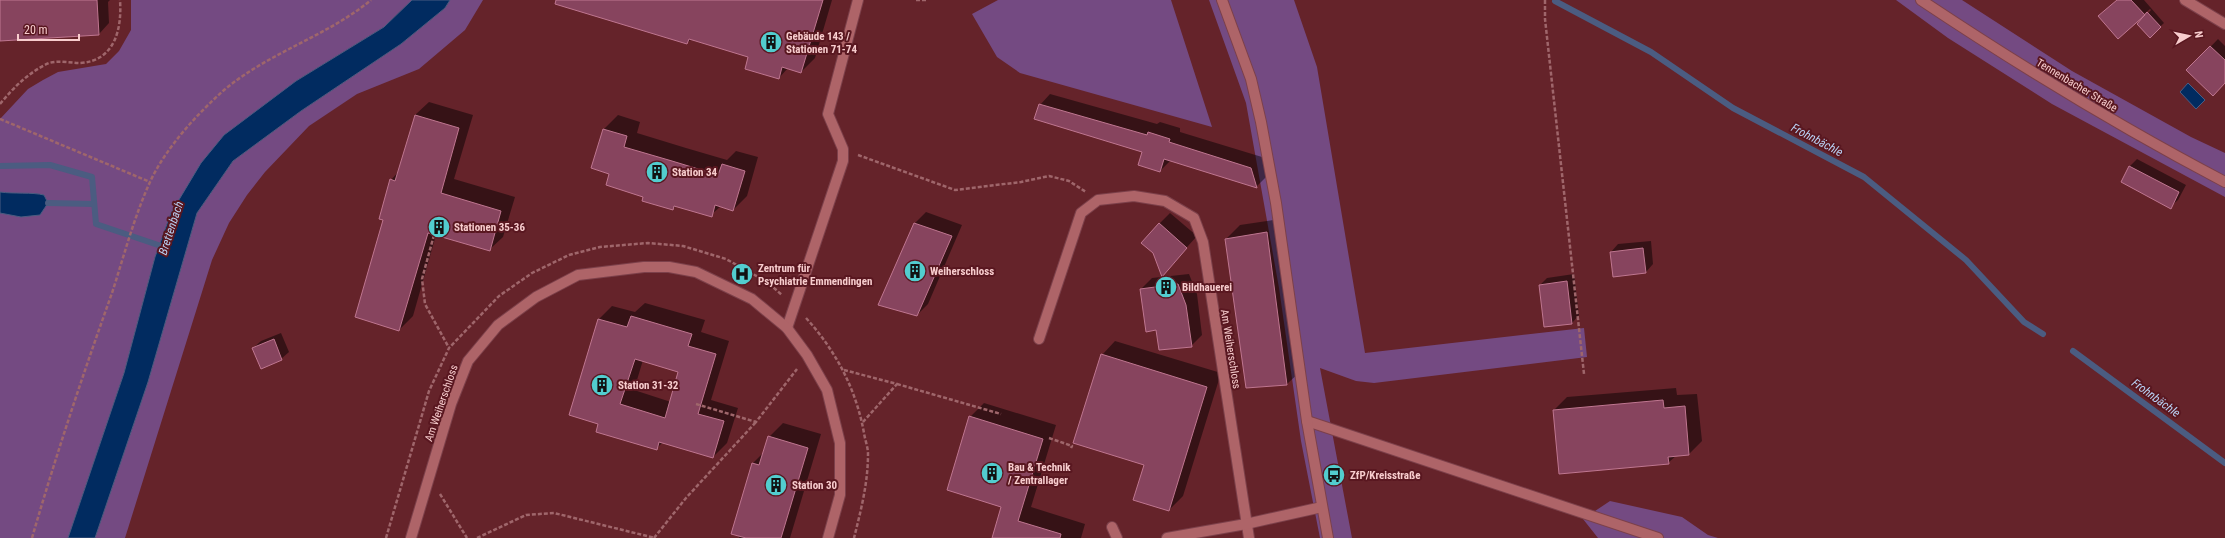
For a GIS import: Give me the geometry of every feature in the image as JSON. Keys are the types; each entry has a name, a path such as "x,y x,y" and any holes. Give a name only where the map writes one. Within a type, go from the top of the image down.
{"street":[{"path":"787,328 842,161 843,149 828,114 858,0"},
{"path":"1222,0 1251,79 1262,122 1276,203 1307,421 1328,538"},
{"name":"Tennenbacher Straße","path":"1921,0 2053,85 2130,131 2225,182"},
{"path":"2186,0 2225,24"},
{"name":"Am Weiherschloss","path":"1098,200 1134,196 1164,201 1194,218 1203,242 1249,538"},
{"path":"1039,339 1081,213 1098,200"},
{"name":"Am Weiherschloss","path":"411,538 451,404 468,361 498,325 536,297 578,275 644,267 669,267 696,272 752,299 787,328 807,355 827,390 840,443 840,495 828,538"},
{"path":"1307,421 1658,538"},
{"path":"1167,538 1246,524 1322,507"},
{"path":"1112,526 1117,538"}],"path":[{"path":"0,104 19,82 50,63 99,59 110,50 118,36 122,17 120,0"},
{"path":"32,538 60,442 135,223 150,182 174,142 223,91 274,56 332,26 371,0"},
{"path":"916,0 926,0"},
{"path":"1545,0 1545,19 1584,374"},
{"path":"0,119 150,182"},
{"path":"843,149 954,190 1021,182 1049,176 1069,181 1098,200"},
{"path":"434,235 422,279 424,304 449,348"},
{"path":"386,538 429,391 449,348 499,296 532,273 569,255 600,247 648,243 684,246 726,259 767,282 795,305 819,332 844,370 855,397 862,422 867,460 864,497 854,538"},
{"path":"477,538 526,515 554,513 654,538 686,498 756,422 807,355"},
{"path":"844,370 1001,414"},
{"path":"862,422 898,384"},
{"path":"696,404 756,422"},
{"path":"1049,438 1072,446 1071,448"},
{"path":"430,478 467,538"}],"shaded area":[{"path":"131,0 412,0 384,27 296,81 171,213 155,257 124,373 68,538 0,538 0,119 28,89 58,72 106,64 119,51 131,30"},
{"path":"450,0 483,0 465,30 419,69 357,94 309,126 265,172 247,195 229,223 212,260 125,538 95,538 148,382 197,213 233,161 301,111 401,44 445,8"},
{"path":"998,0 1171,0 1212,127 1020,73 997,57 972,14"},
{"path":"1209,0 1294,0 1317,67 1365,353 1584,328 1587,357 1374,383 1356,381 1320,368 1352,538 1320,538 1301,441 1279,288 1246,103"},
{"path":"1896,0 1962,0 2072,71 2191,137 2225,153 2225,197 2052,104 1948,38"},
{"path":"1610,501 1682,517 1708,535 1718,538 1598,538 1583,519"}],"water":[{"name":"Brettenbach","path":"412,0 450,0 445,8 401,44 301,111 233,161 197,213 148,382 95,538 68,538 124,373 155,257 171,213 201,163 224,135 296,81 384,27"},
{"path":"2188,83 2205,100 2196,109 2180,92"},
{"path":"0,192 44,195 48,203 40,215 21,217 0,213"}],"building":[{"path":"0,0 97,0 99,35 0,41"},
{"name":"Gebäude 143 / Stationen 71-74","path":"556,0 823,0 801,73 782,67 779,79 745,69 748,57 689,39 687,44 555,4"},
{"path":"2117,0 2131,0 2145,15 2118,39 2098,16"},
{"path":"2147,12 2161,27 2150,38 2137,24"},
{"path":"2210,46 2225,60 2225,83 2213,96 2186,70"},
{"path":"1039,104 1147,135 1148,132 1170,139 1169,142 1251,168 1257,188 1164,159 1160,172 1138,165 1142,152 1034,119"},
{"name":"Stationen 35-36","path":"415,115 459,128 441,193 501,211 490,251 428,233 399,331 355,317 383,220 379,219 390,179 395,181"},
{"name":"Station 34","path":"603,129 627,136 624,147 718,175 722,164 745,171 733,211 715,205 712,217 674,206 673,210 642,201 643,197 606,185 609,174 591,168"},
{"path":"2129,166 2179,192 2171,209 2121,182"},
{"name":"Weiherschloss","path":"914,223 952,236 917,316 878,305"},
{"path":"1159,223 1187,248 1162,277 1153,253 1141,243"},
{"path":"1267,232 1287,385 1246,388 1225,239"},
{"path":"1643,248 1646,273 1613,277 1610,252"},
{"path":"1567,281 1572,324 1544,327 1539,285"},
{"name":"Bildhauerei","path":"1178,284 1186,305 1192,347 1159,350 1156,330 1146,332 1140,289"},
{"name":"Station 31-32","path":"631,316 692,334 688,346 716,354 698,414 724,421 713,458 659,442 657,450 596,432 598,424 569,415 598,319 627,327","holes":["635,359 678,372 665,418 620,404"]},
{"path":"274,339 282,360 261,369 252,348"},
{"path":"1101,354 1207,387 1169,511 1133,500 1144,465 1073,443"},
{"path":"1663,400 1664,408 1685,406 1689,455 1668,457 1669,464 1559,474 1553,410"},
{"name":"Bau & Technik / Zentrallager","path":"969,416 1043,439 1018,521 1061,534 1060,538 992,538 1001,507 947,490"},
{"name":"Station 30","path":"768,436 808,448 781,538 746,538 731,534 752,463 759,465"}],"waterway":[{"name":"Frohnbächle","path":"1555,1 1651,52 1733,108 1864,177 1966,260 2024,322 2043,334"},
{"name":"Brettenbach","path":"0,166 50,165 92,177 96,224 167,248"},
{"path":"48,203 94,204"},
{"name":"Frohnbächle","path":"2073,351 2225,463"}],"place":[{"name":"Gebäude 143 / Stationen 71-74","path":"771,42"},
{"name":"Station 34","path":"657,172"},
{"name":"Stationen 35-36","path":"439,227"},
{"name":"Weiherschloss","path":"915,271"},
{"name":"Zentrum für Psychiatrie Emmendingen","path":"742,274"},
{"name":"Bildhauerei","path":"1166,287"},
{"name":"Station 31-32","path":"602,385"},
{"name":"Bau & Technik / Zentrallager","path":"992,473"},
{"name":"ZfP/Kreisstraße","path":"1334,475"},
{"name":"Station 30","path":"776,485"}]}
